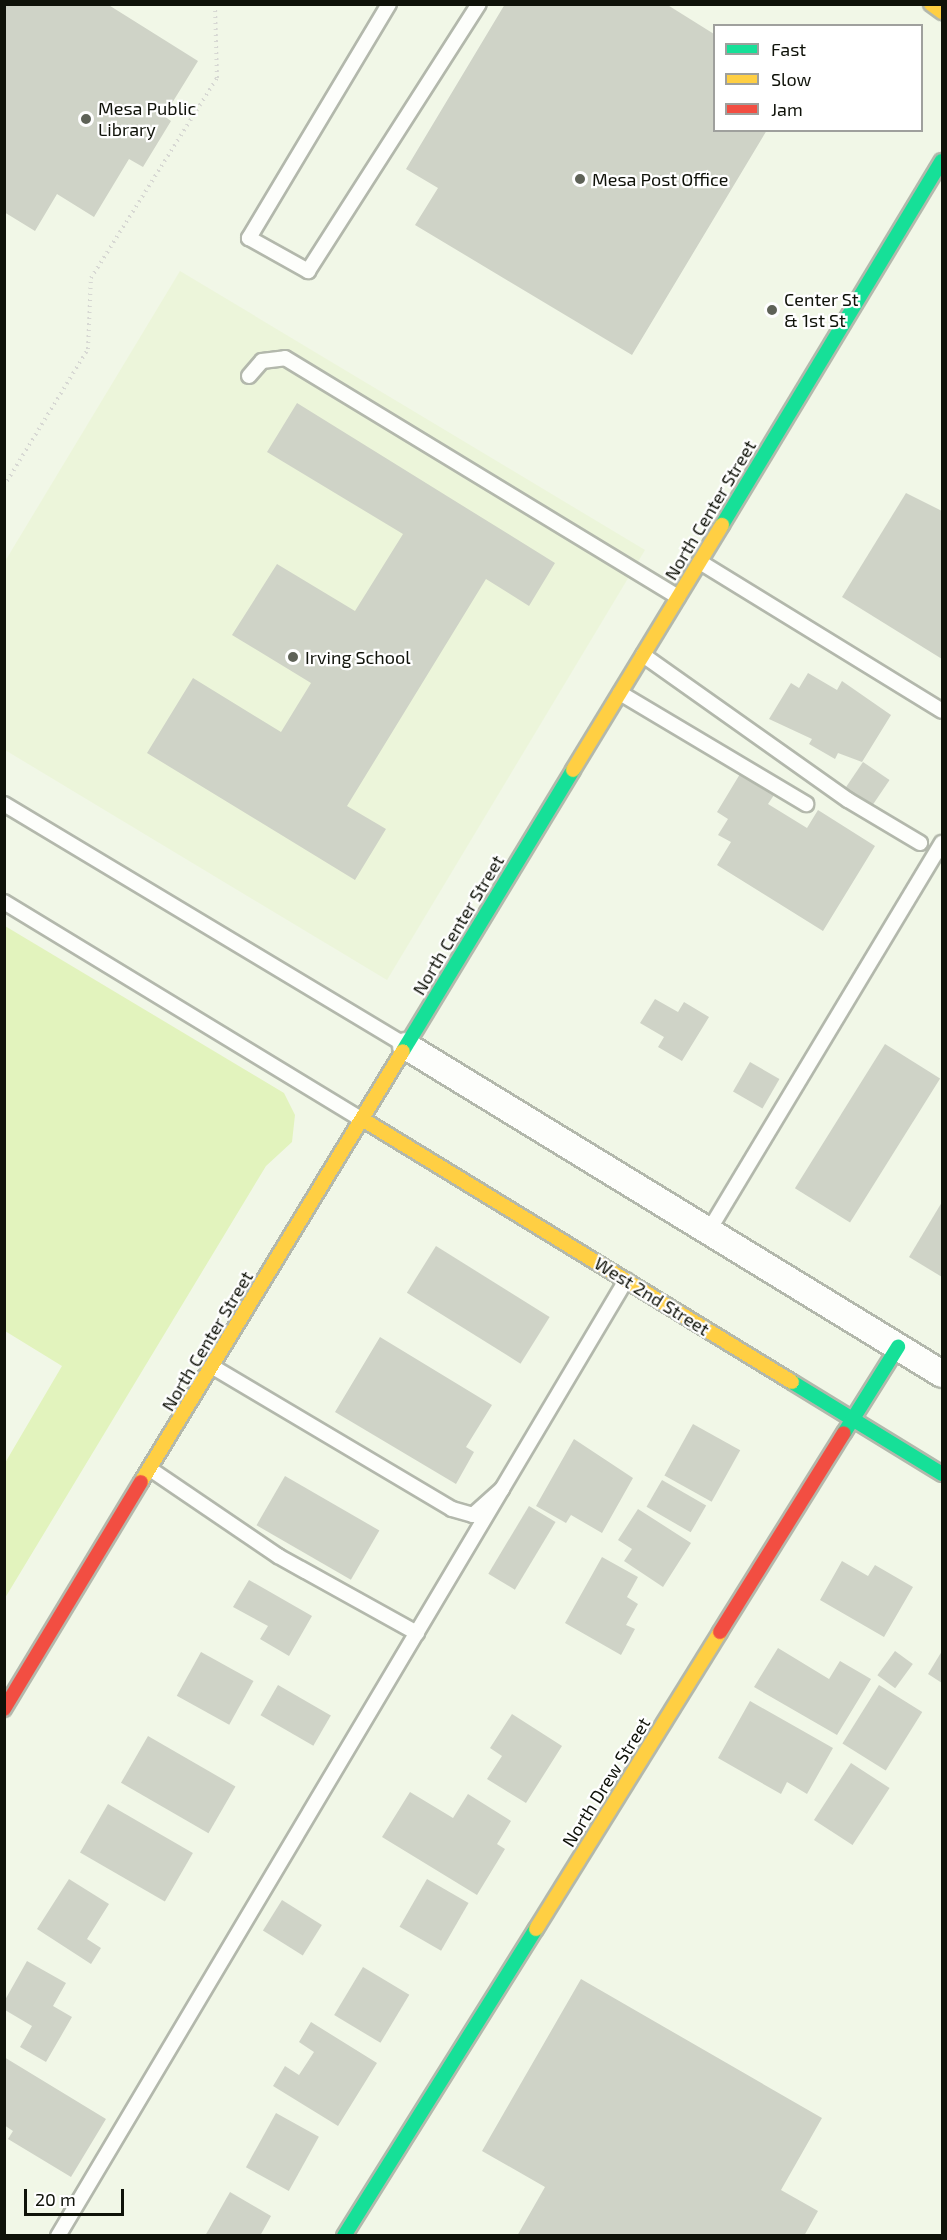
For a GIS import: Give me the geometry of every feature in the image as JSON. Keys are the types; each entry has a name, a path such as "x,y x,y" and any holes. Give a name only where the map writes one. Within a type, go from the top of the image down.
{"street":[{"path":"931,4 942,12"},
{"name":"North Center Street","path":"4,1709 942,160"},
{"path":"406,1046 898,1347 940,1367"},
{"name":"West 2nd Street","path":"362,1119 942,1474"},
{"name":"North Drew Street","path":"344,2235 898,1347"}],"lane":[{"path":"389,4 249,238 308,271 479,4"},
{"path":"249,376 262,361 285,358 678,597"},
{"path":"700,562 942,711"},
{"path":"643,655 848,800 921,843"},
{"path":"620,693 806,804"},
{"path":"4,804 406,1046"},
{"path":"708,1232 942,843"},
{"path":"4,902 362,1119"},
{"path":"58,2235 626,1280"},
{"path":"213,1366 452,1509 473,1515 502,1489"},
{"path":"150,1469 278,1556 417,1633"}],"path":[{"path":"4,486 88,350 91,278 217,78 215,7"}],"shaded area":[{"name":"Irving School","path":"180,271 645,550 387,980 5,750 4,563"}],"green space":[{"path":"5,926 284,1093 295,1115 292,1142 266,1166 5,1598 5,1463 62,1366 5,1331"}],"building":[{"name":"Mesa Public Library","path":"4,4 107,4 198,61 164,116 171,121 143,167 129,159 94,217 57,194 35,231 4,212"},
{"name":"Mesa Post Office","path":"505,4 666,4 713,33 713,132 766,132 632,355 415,225 438,188 406,169"},
{"path":"297,403 555,563 529,606 486,579 347,806 386,829 355,880 147,753 193,678 281,732 311,683 232,635 277,564 355,611 403,534 267,452"},
{"path":"906,493 942,511 942,659 842,597"},
{"path":"808,673 837,690 842,681 891,715 862,762 838,753 835,759 809,744 812,739 769,719 791,683 799,688"},
{"path":"863,762 890,780 872,806 845,789"},
{"path":"740,774 774,795 768,804 807,828 818,810 875,846 823,931 717,865 731,842 718,835 728,819 717,812"},
{"path":"655,999 678,1012 684,1002 709,1017 682,1061 658,1047 664,1037 640,1023"},
{"path":"885,1044 940,1078 850,1223 795,1188"},
{"path":"750,1062 779,1079 762,1108 733,1091"},
{"path":"942,1202 942,1277 909,1257"},
{"path":"436,1246 550,1317 520,1364 407,1293"},
{"path":"380,1337 492,1405 466,1447 474,1452 456,1484 335,1412"},
{"path":"693,1424 740,1450 712,1502 664,1476"},
{"path":"574,1439 633,1478 602,1533 571,1515 566,1523 536,1506"},
{"path":"285,1476 379,1530 351,1580 256,1525"},
{"path":"662,1480 706,1506 691,1532 646,1507"},
{"path":"529,1506 556,1522 515,1590 488,1574"},
{"path":"638,1509 691,1543 663,1587 624,1561 632,1549 618,1540"},
{"path":"602,1557 638,1577 627,1597 638,1604 626,1625 635,1629 621,1655 565,1623"},
{"path":"842,1561 868,1576 875,1565 913,1587 884,1637 820,1600"},
{"path":"249,1580 312,1616 289,1656 260,1639 268,1626 233,1607"},
{"path":"778,1648 829,1679 840,1661 871,1679 837,1735 754,1687"},
{"path":"895,1651 913,1664 895,1688 877,1675"},
{"path":"942,1651 942,1683 928,1674"},
{"path":"201,1652 253,1681 229,1725 177,1696"},
{"path":"278,1685 331,1716 313,1746 260,1715"},
{"path":"879,1685 922,1712 886,1771 842,1744"},
{"path":"750,1701 833,1748 807,1794 787,1782 781,1794 718,1758"},
{"path":"512,1714 562,1746 526,1803 487,1779 502,1756 490,1748"},
{"path":"148,1736 235,1786 208,1833 121,1783"},
{"path":"851,1763 890,1788 853,1845 814,1820"},
{"path":"410,1792 453,1818 468,1794 511,1821 497,1844 505,1849 477,1895 382,1837"},
{"path":"108,1804 193,1853 165,1901 80,1852"},
{"path":"69,1879 109,1904 87,1939 101,1948 91,1964 37,1929"},
{"path":"427,1879 469,1903 441,1951 400,1927"},
{"path":"282,1900 322,1925 303,1955 263,1931"},
{"path":"27,1961 66,1983 53,2006 72,2017 46,2062 20,2047 32,2026 5,2010 5,2000"},
{"path":"363,1967 409,1995 380,2043 334,2015"},
{"path":"581,1979 822,2118 781,2190 818,2211 804,2236 517,2236 545,2187 482,2151"},
{"path":"311,2022 377,2063 338,2126 273,2086 285,2066 299,2075 314,2052 299,2042"},
{"path":"4,2057 106,2119 71,2177 8,2139 13,2131 4,2125"},
{"path":"276,2113 319,2137 289,2191 246,2167"},
{"path":"230,2192 271,2216 260,2236 205,2236"}],"traffic: fast":[{"path":"722,525 942,161"},
{"path":"403,1051 573,770"},
{"path":"844,1433 898,1347"},
{"path":"792,1382 942,1474"},
{"path":"344,2236 536,1929"}],"traffic: slow":[{"path":"931,4 942,12"},
{"path":"573,770 722,525"},
{"path":"141,1482 403,1051"},
{"path":"362,1119 792,1382"},
{"path":"536,1929 720,1632"}],"traffic: jam":[{"path":"720,1632 844,1433"},
{"path":"4,1709 141,1482"}],"place":[{"name":"Mesa Public Library","path":"86,119"},
{"name":"Mesa Post Office","path":"580,179"},
{"name":"Center St & 1st St","path":"772,310"},
{"name":"Irving School","path":"293,657"}]}
